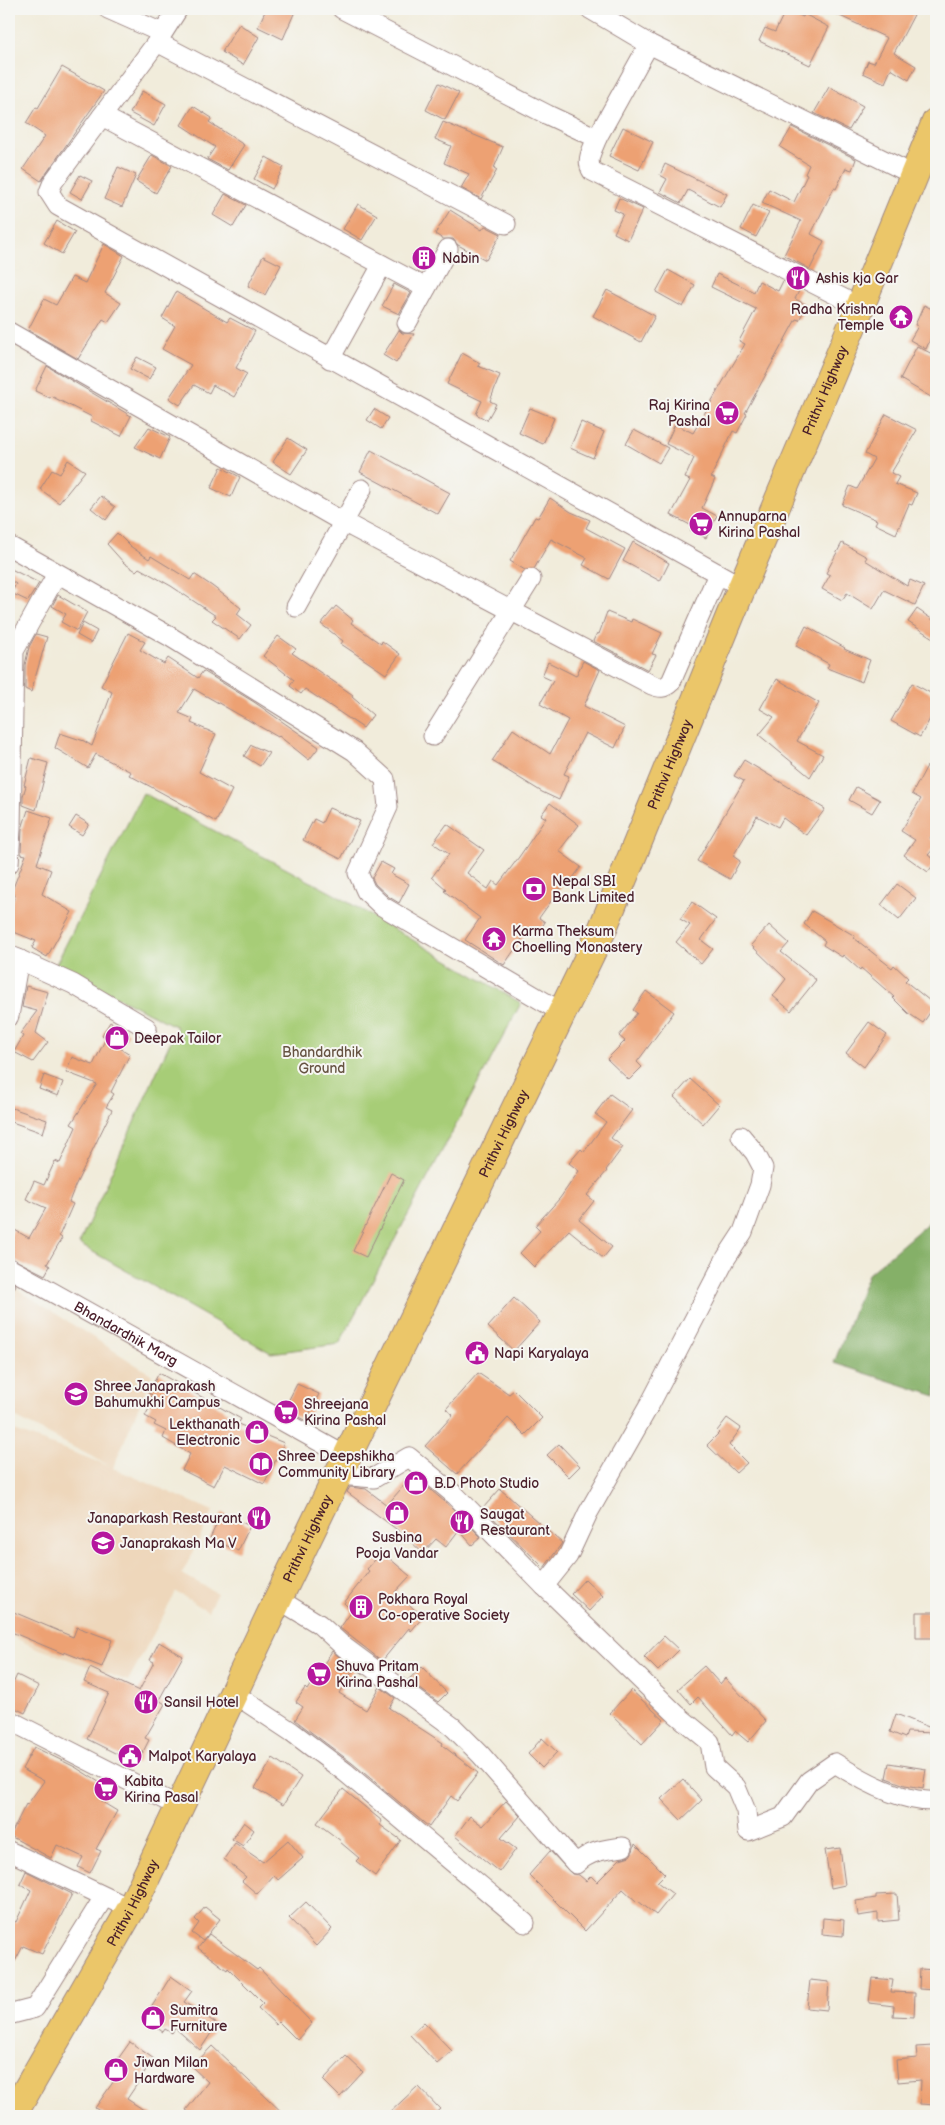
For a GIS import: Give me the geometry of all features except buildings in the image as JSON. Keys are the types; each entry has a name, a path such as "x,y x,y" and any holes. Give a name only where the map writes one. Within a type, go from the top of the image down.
{"highway":[{"name":"Prithvi Highway","path":"12,2116 131,1909 278,1599 602,930 742,587 936,122"}],"street":[{"path":"108,9 506,224"},
{"path":"178,9 160,38 53,182 49,192 58,206 742,587"},
{"path":"342,9 548,115 597,138"},
{"path":"590,9 648,44 914,175"},
{"path":"648,44 597,138 589,158 589,166 592,171 860,307"},
{"path":"102,116 426,288"},
{"path":"407,323 448,249"},
{"path":"330,359 382,265"},
{"path":"9,332 343,522 652,685 661,688 666,687 671,682 718,574"},
{"path":"296,607 362,489"},
{"path":"9,546 169,636 354,751 385,780 388,807 358,873 366,891 382,906 563,1013"},
{"path":"9,864 12,828 14,651 58,574"},
{"path":"433,736 531,579"},
{"path":"9,1016 14,957 73,984 147,1028"},
{"path":"544,1586 568,1556 588,1513 650,1404 726,1258 743,1232 760,1185 762,1168 755,1153 741,1136"},
{"name":"Bhandardhik Marg","path":"9,1268 343,1466"},
{"path":"343,1466 374,1478 409,1458 456,1496 544,1586 676,1714 710,1742 714,1767 736,1787 746,1811 748,1831 783,1817 809,1781 835,1763 874,1787 926,1802 936,1801"},
{"path":"278,1599 319,1624 344,1647 453,1727 481,1755 576,1864 583,1857 603,1850 623,1847"},
{"path":"234,1693 292,1732 345,1772 525,1923"},
{"path":"9,1720 180,1807"},
{"path":"9,1851 131,1909"},
{"path":"9,2012 12,2014 35,2008 104,1897"}],"shaded area":[{"name":"Janaprakash Ma V","path":"9,1284 152,1375 113,1468 213,1511 182,1574 217,1593 208,1611 176,1592 128,1681 32,1646 9,1635 9,1429 110,1466 9,1414"}],"green space":[{"name":"Bhandardhik Ground","path":"143,793 334,894 521,1003 339,1344 271,1353 79,1244 177,1027 55,966"},
{"path":"936,1216 936,1396 834,1363 868,1274"}],"place":[{"name":"Nabin","path":"424,258"},
{"name":"Ashis kja Gar","path":"798,278"},
{"name":"Radha Krishna Temple","path":"901,317"},
{"name":"Raj Kirina Pashal","path":"727,413"},
{"name":"Annuparna Kirina Pashal","path":"701,524"},
{"name":"Nepal SBI Bank Limited","path":"534,889"},
{"name":"Karma Theksum Choelling Monastery","path":"494,939"},
{"name":"Deepak Tailor","path":"117,1038"},
{"name":"Napi Karyalaya","path":"477,1353"},
{"name":"Shree Janaprakash Bahumukhi Campus","path":"76,1394"},
{"name":"Shreejana Kirina Pashal","path":"286,1412"},
{"name":"Lekthanath Electronic","path":"257,1432"},
{"name":"Shree Deepshikha Community Library","path":"261,1464"},
{"name":"B.D Photo Studio","path":"416,1483"},
{"name":"Susbina Pooja Vandar","path":"397,1513"},
{"name":"Janaparkash Restaurant","path":"259,1518"},
{"name":"Saugat Restaurant","path":"462,1522"},
{"name":"Janaprakash Ma V","path":"103,1543"},
{"name":"Pokhara Royal Co-operative Society","path":"361,1607"},
{"name":"Shuva Pritam Kirina Pashal","path":"319,1674"},
{"name":"Sansil Hotel","path":"146,1702"},
{"name":"Malpot Karyalaya","path":"130,1756"},
{"name":"Kabita Kirina Pasal","path":"106,1789"},
{"name":"Sumitra Furniture","path":"153,2018"},
{"name":"Jiwan Milan Hardware","path":"116,2070"}]}
